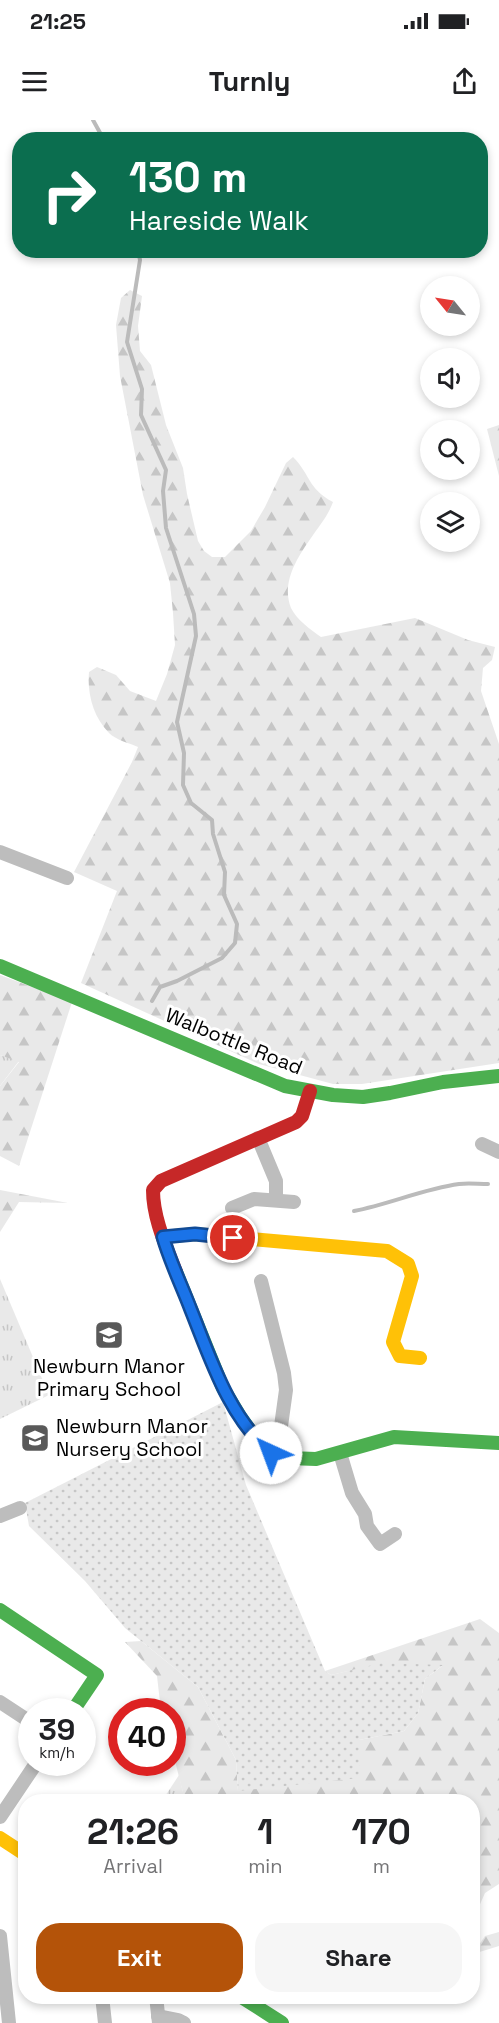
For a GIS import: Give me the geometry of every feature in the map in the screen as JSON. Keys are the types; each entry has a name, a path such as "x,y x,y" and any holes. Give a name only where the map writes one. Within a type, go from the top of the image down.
{"street":[{"path":"0,852 67,878"},
{"name":"Walbottle Road","path":"0,966 285,1086 328,1095 362,1097 407,1091 461,1079 499,1076"},
{"path":"310,1091 302,1116 296,1122 161,1181 153,1190 153,1203 163,1237 223,1388 260,1444 277,1455 289,1458 316,1459 394,1437 499,1443"},
{"path":"258,1138 276,1181 276,1200"},
{"path":"482,1144 499,1152"},
{"path":"232,1209 254,1199 294,1202"},
{"path":"163,1237 195,1234 387,1251 408,1263 412,1276 393,1342 400,1356 420,1358"},
{"path":"261,1281 284,1373 286,1390 277,1455"},
{"path":"340,1453 348,1486 365,1514 367,1526 380,1544 395,1534"},
{"path":"0,1516 20,1508"},
{"path":"0,1610 97,1675 81,1698"},
{"path":"0,1702 18,1714"},
{"path":"0,1817 28,1776"},
{"path":"1,1840 18,1850"},
{"path":"0,1936 9,2023"},
{"path":"103,2004 105,2023"},
{"path":"157,2004 159,2019 178,2020 184,2023"},
{"path":"252,2004 282,2023"}],"green space":[{"path":"130,290 142,296 138,326 140,351 151,365 166,425 183,468 198,541 204,551 212,557 225,557 251,531 286,463 293,457 318,492 333,502 301,554 289,580 288,599 291,608 304,624 321,637 415,618 468,640 495,647 492,660 483,668 481,691 499,744 499,1063 362,1084 333,1084 259,1064 81,983 117,891 74,872 138,747 112,735 103,727 90,696 89,672 97,667 116,675 130,691 156,701 175,645 170,583 143,495 120,376 116,325 121,298"},
{"path":"499,425 499,476 487,429"},
{"path":"0,975 72,1002 19,1166 0,1156 0,1086 19,1062 0,1055"},
{"path":"0,1055 19,1061 0,1086"},
{"path":"0,1190 68,1203 19,1202 0,1232"},
{"path":"0,1279 49,1395 0,1419"},
{"path":"223,1402 246,1485 325,1671 331,1675 381,1663 443,1665 425,1679 418,1713 404,1731 359,1740 359,1778 238,1791 236,1760 198,1687 125,1628 85,1581 29,1526 25,1503"},
{"path":"480,1619 499,1633 499,1884 485,1893 480,1904 480,1794 183,1794 179,1776 186,1776 186,1698 160,1698 157,1676 125,1642 141,1641 198,1687 236,1760 238,1791 359,1740 404,1731 418,1713 425,1679 442,1666 353,1670 331,1675 325,1671"},
{"path":"178,1776 179,1776 183,1794 167,1794"},
{"path":"499,1932 499,1946 480,1952 480,1944 485,1936"}],"waterway":[{"path":"93,120 100,132"},
{"path":"140,258 127,342 142,389 141,415 166,470 163,491 166,528 194,614 196,636 177,722 184,753 183,785 191,803 212,820 213,834 225,872 224,895 237,924 235,943 222,958 160,987 152,1001"},
{"path":"354,1211 446,1186 488,1184"}],"traffic: fast":[{"path":"0,966 285,1086 333,1095 363,1097 443,1082 499,1076"},
{"path":"176,1272 223,1388 260,1444 271,1453 289,1458 316,1459 394,1437 499,1443"},
{"path":"0,1610 97,1675 81,1698"},
{"path":"252,2004 282,2023"}],"traffic: slow":[{"path":"163,1237 195,1234 387,1251 408,1264 412,1276 393,1342 400,1356 420,1358"},
{"path":"0,1838 18,1850"}],"traffic: jam":[{"path":"176,1272 158,1221 153,1190 161,1181 296,1122 302,1116 310,1091"}],"place":[{"name":"Newburn Manor Primary School","path":"109,1335"},
{"name":"Newburn Manor Nursery School","path":"35,1438"}],"route":[{"path":"233,1238 195,1234 163,1237 223,1388 260,1444 271,1453"}]}
